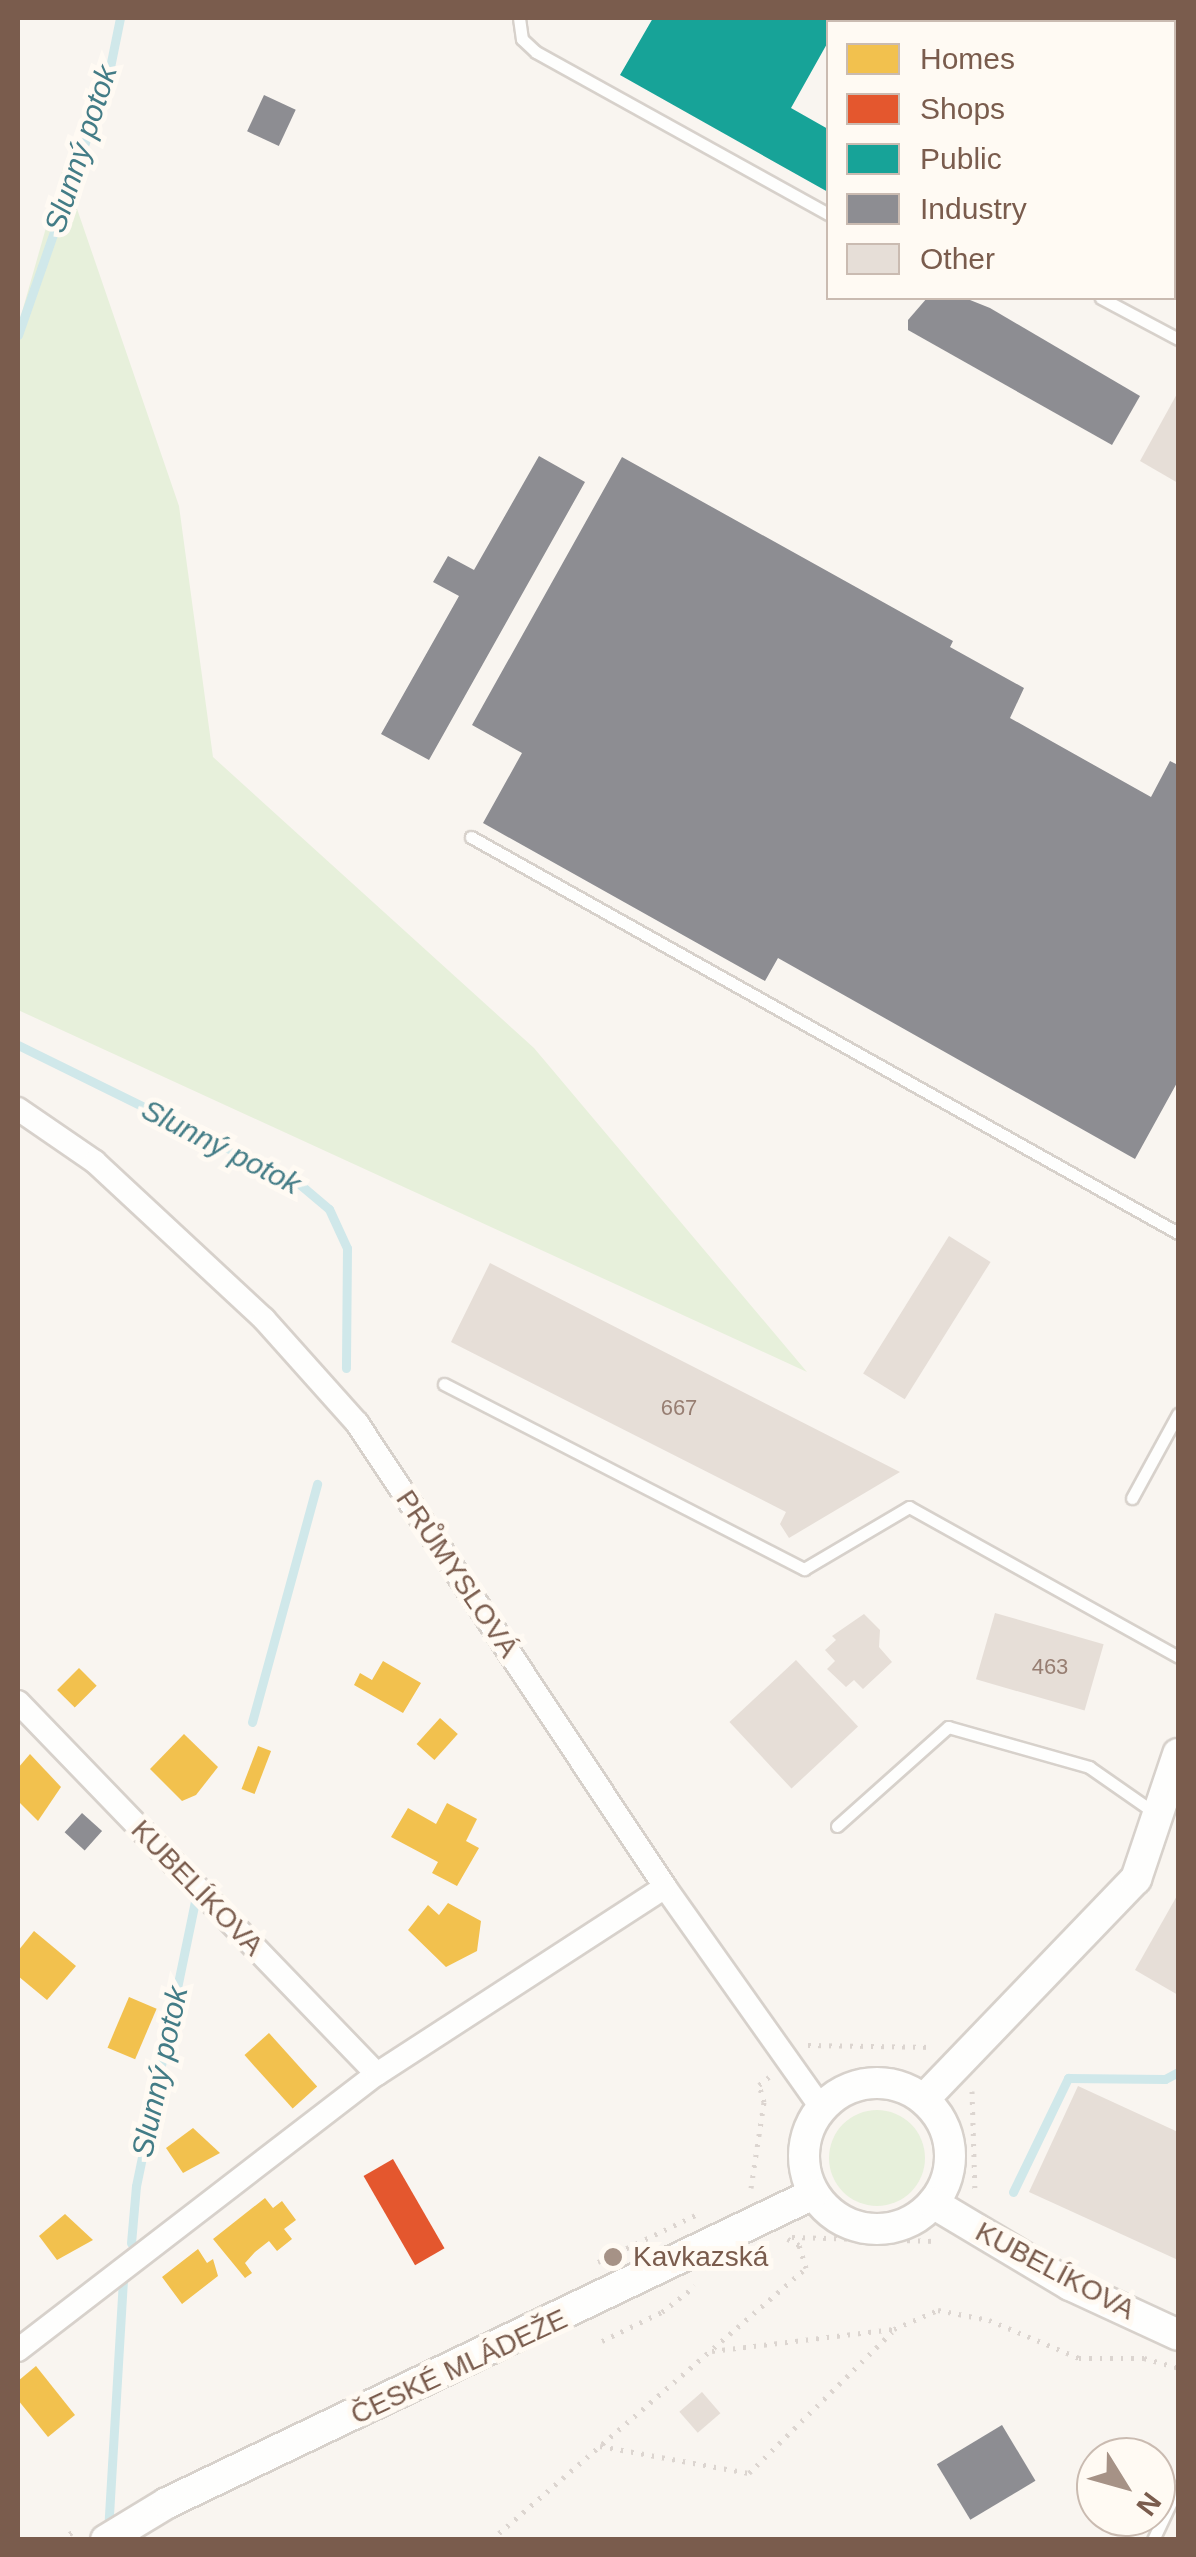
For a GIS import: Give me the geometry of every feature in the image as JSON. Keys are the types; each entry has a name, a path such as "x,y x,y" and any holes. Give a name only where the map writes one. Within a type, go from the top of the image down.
{"street":[{"name":"PRŮMYSLOVÁ","path":"18,1109 95,1162 264,1320 357,1423 664,1887 822,2107"},
{"name":"KUBELÍKOVA","path":"18,1702 377,2074"},
{"path":"924,2099 1103,1920 1136,1880 1160,1818 1178,1754"},
{"path":"18,2350 377,2074 664,1887"},
{"path":"878,2082 924,2099 949,2142 945,2210 902,2226 863,2229 840,2221 813,2194 803,2155 822,2107 848,2088 878,2082"},
{"name":"ČESKÉ MLÁDEŽE","path":"96,2531 141,2518 813,2194"},
{"name":"KUBELÍKOVA","path":"945,2210 1070,2285 1178,2334"}],"lane":[{"path":"519,18 522,39 536,52 826,213"},
{"path":"1105,300 1178,339"},
{"path":"472,837 1178,1234"},
{"path":"444,1384 804,1568 909,1508 1178,1657"},
{"path":"1132,1498 1178,1414"},
{"path":"837,1826 948,1727 1089,1767 1160,1818"},
{"path":"1152,2540 1178,2487"}],"path":[{"path":"751,2188 764,2102 759,2086 813,2041 930,2044 974,2085 975,2194 945,2210 935,2241 782,2236"},
{"path":"602,2341 662,2312 704,2278"},
{"path":"710,2352 894,2330 938,2310 989,2320 1078,2358 1144,2358 1178,2368"},
{"path":"600,2446 749,2473 894,2330"},
{"path":"61,2540 96,2531"}],"green space":[{"path":"63,168 179,506 213,757 534,1048 807,1372 18,1010 18,326"},
{"path":"877,2110 895,2113 911,2124 922,2140 922,2176 911,2192 895,2203 877,2206 859,2203 843,2192 832,2176 829,2158 832,2140 843,2124 859,2113"}],"building: Homes":[{"path":"383,1661 421,1683 403,1713 354,1685 360,1673 372,1680"},
{"path":"79,1668 97,1686 75,1708 57,1690"},
{"path":"440,1718 458,1734 434,1760 417,1744"},
{"path":"184,1734 218,1767 196,1795 182,1801 150,1769"},
{"path":"258,1746 271,1751 255,1794 242,1789"},
{"path":"30,1754 61,1787 38,1821 18,1801 18,1768"},
{"path":"447,1803 477,1819 466,1841 479,1848 457,1886 432,1873 438,1862 391,1837 408,1808 436,1824"},
{"path":"448,1903 481,1921 477,1951 446,1967 408,1930 428,1905 439,1915"},
{"path":"34,1931 76,1966 47,2000 18,1976 18,1951"},
{"path":"129,1997 157,2009 135,2059 108,2048"},
{"path":"269,2033 317,2087 293,2109 244,2055"},
{"path":"193,2128 220,2153 183,2173 166,2148"},
{"path":"265,2198 273,2208 282,2201 296,2220 284,2229 292,2239 277,2251 269,2241 255,2252 245,2263 252,2273 245,2278 213,2239"},
{"path":"65,2214 93,2240 57,2260 39,2236"},
{"path":"198,2249 207,2263 213,2259 218,2276 182,2304 162,2277"},
{"path":"36,2366 75,2415 48,2437 18,2400 18,2381"}],"building: Shops":[{"path":"393,2159 444,2248 415,2265 364,2176"}],"building: Public":[{"path":"653,18 906,20 826,20 826,46 791,108 826,128 826,191 620,75"}],"building: Industry":[{"path":"264,95 296,110 279,146 247,131"},
{"path":"925,300 970,300 1140,396 1112,445 908,330 908,320"},
{"path":"539,456 585,482 429,760 381,734 459,596 433,582 448,556 474,570"},
{"path":"622,457 953,641 950,647 1024,688 1010,718 1151,797 1170,761 1178,765 1178,1081 1135,1159 778,958 765,981 483,823 522,753 472,725"},
{"path":"82,1813 102,1831 85,1850 65,1832"},
{"path":"1002,2425 1035,2481 970,2520 937,2464"}],"building: Other":[{"path":"1178,392 1178,483 1140,461"},
{"path":"949,1236 991,1262 905,1399 863,1373"},
{"path":"490,1263 900,1472 789,1538 780,1524 786,1512 451,1342"},
{"path":"995,1613 1104,1644 1085,1710 976,1679"},
{"path":"864,1614 880,1630 879,1647 892,1662 863,1689 854,1680 846,1687 827,1669 835,1661 825,1650 836,1640 832,1636"},
{"path":"796,1660 858,1727 792,1789 729,1722"},
{"path":"1178,1894 1178,1995 1135,1970"},
{"path":"1078,2086 1178,2132 1178,2260 1029,2192"},
{"path":"702,2392 720,2413 698,2433 679,2412"}],"waterway":[{"name":"Slunný potok","path":"18,335 108,77 120,18"},
{"name":"Slunný potok","path":"18,1045 297,1182 329,1209 347,1248 346,1368"},
{"name":"Slunný potok","path":"252,1722 317,1484"},
{"name":"Slunný potok","path":"131,2243 136,2186 195,1901"},
{"path":"1013,2192 1068,2078 1165,2079 1178,2072"},
{"name":"Slunný potok","path":"108,2532 123,2281"}],"place":[{"name":"Kavkazská","path":"613,2257"}]}
